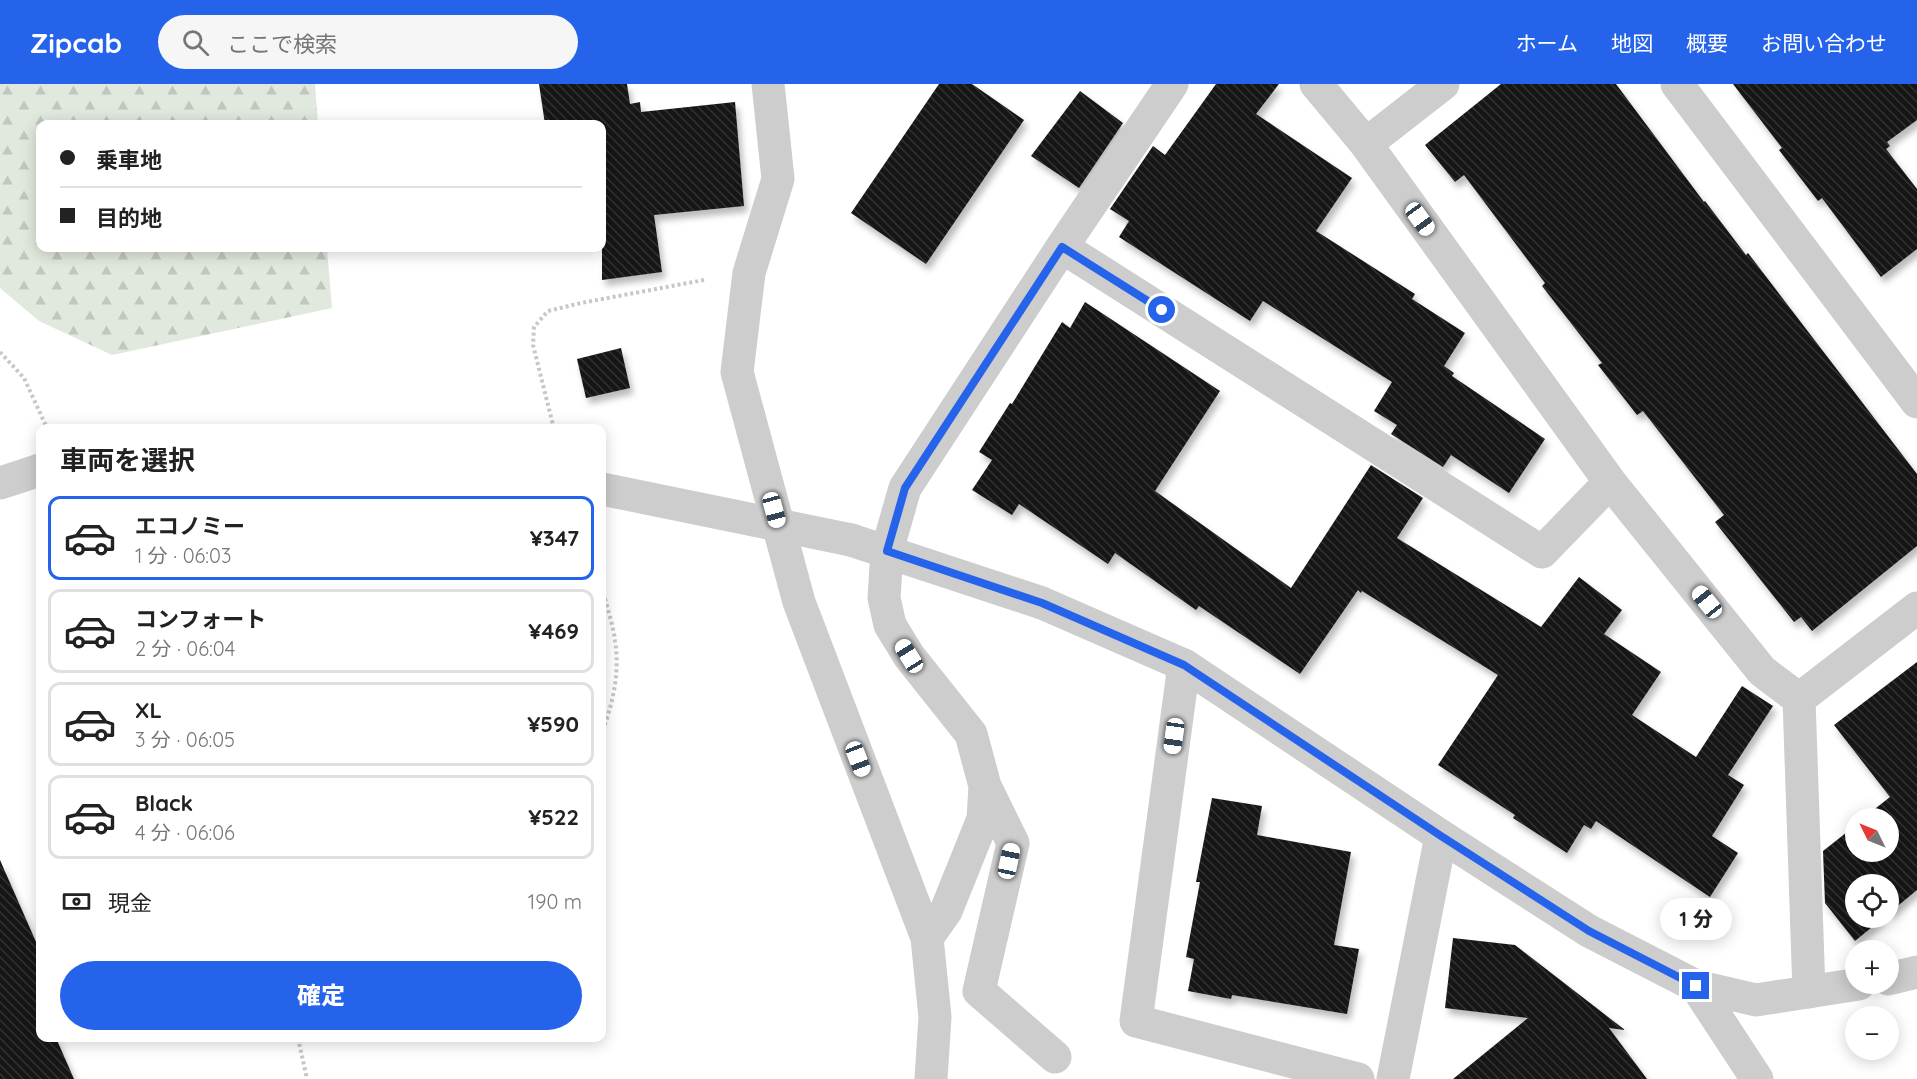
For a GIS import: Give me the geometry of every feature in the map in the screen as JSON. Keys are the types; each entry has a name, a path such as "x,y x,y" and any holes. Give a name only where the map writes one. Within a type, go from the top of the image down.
{"street":[{"path":"768,84 778,179 750,273 737,372 799,602 927,938 935,1017 931,1079"},
{"path":"1055,1057 979,991 1013,843 985,786 971,734 909,656 890,625 884,598 887,551 905,488 1062,247 1172,84"},
{"path":"1316,84 1366,144 1610,482 1762,671 1799,699"},
{"path":"1366,144 1443,84"},
{"path":"1677,84 1917,402"},
{"path":"1062,247 1542,552 1610,482"},
{"path":"0,483 36,471"},
{"path":"606,490 850,540 1042,603 1184,665 1441,836 1589,931 1696,986 1756,1000 1845,986"},
{"path":"1799,699 1917,608"},
{"path":"1184,665 1136,1021 1358,1079"},
{"path":"1799,699 1809,992"},
{"path":"927,938 946,911 983,819 985,786"},
{"path":"1393,1079 1441,836"},
{"path":"1899,976 1917,972"},
{"path":"1696,986 1757,1079"}],"path":[{"path":"553,424 533,345 534,327 548,311 593,300 750,273"},
{"path":"0,352 24,378 46,424"},
{"path":"606,604 615,641 617,666 614,695 606,720"},
{"path":"299,1042 307,1079"}],"green space":[{"path":"0,84 315,84 318,120 36,120 36,252 327,252 332,308 112,355 39,321 0,288"}],"building":[{"path":"539,84 627,84 630,104 640,102 641,112 735,102 744,206 654,215 662,272 602,280 602,252 606,252 606,120 544,120"},
{"path":"939,84 972,84 1024,120 926,264 851,213"},
{"path":"1216,84 1279,84 1256,114 1352,178 1316,231 1415,294 1412,299 1465,333 1444,366 1454,373 1452,376 1545,439 1509,493 1451,455 1443,467 1391,434 1397,425 1374,411 1392,382 1263,301 1250,321 1119,237 1129,221 1110,209 1153,146 1165,155"},
{"path":"1501,84 1616,84 1704,202 1746,255 1748,253 1917,474 1917,546 1812,631 1801,617 1794,622 1715,522 1724,515 1643,411 1637,415 1598,365 1602,363 1542,286 1545,283 1464,175 1455,182 1425,145"},
{"path":"1733,84 1917,84 1917,120 1887,142 1890,146 1886,149 1917,189 1917,249 1881,277 1822,198 1818,201 1779,150 1782,148"},
{"path":"1080,91 1123,123 1079,188 1031,156"},
{"path":"1085,302 1220,391 1155,491 1291,588 1371,465 1423,498 1397,538 1541,627 1579,577 1622,610 1604,634 1661,672 1632,715 1696,757 1742,686 1773,706 1728,775 1744,785 1712,836 1738,853 1710,897 1596,821 1591,829 1584,825 1567,853 1513,818 1515,815 1438,765 1498,675 1362,591 1361,593 1358,590 1300,674 1199,606 1196,610 1115,553 1108,564 1019,504 1012,515 972,490 992,460 979,452 1010,403 1012,404 1062,322 1070,328"},
{"path":"621,348 630,388 586,398 577,359"},
{"path":"1917,662 1917,890 1899,905 1899,874 1845,874 1845,928 1871,928 1856,940 1854,940 1825,903 1823,851 1845,834 1845,862 1899,862 1899,808 1876,808 1890,797 1834,725"},
{"path":"1212,798 1262,806 1257,835 1351,852 1334,945 1359,949 1347,1014 1232,995 1231,999 1188,991 1194,959 1186,957 1200,882 1196,882"},
{"path":"0,860 36,942 36,1042 58,1042 74,1079 0,1079"},
{"path":"1453,938 1515,945 1625,1030 1609,1028 1647,1079 1453,1079 1528,1018 1445,1008"}],"route":[{"path":"1162,310 1062,247 905,488 887,551 1042,603 1184,665 1441,836 1589,931 1696,986"}]}
